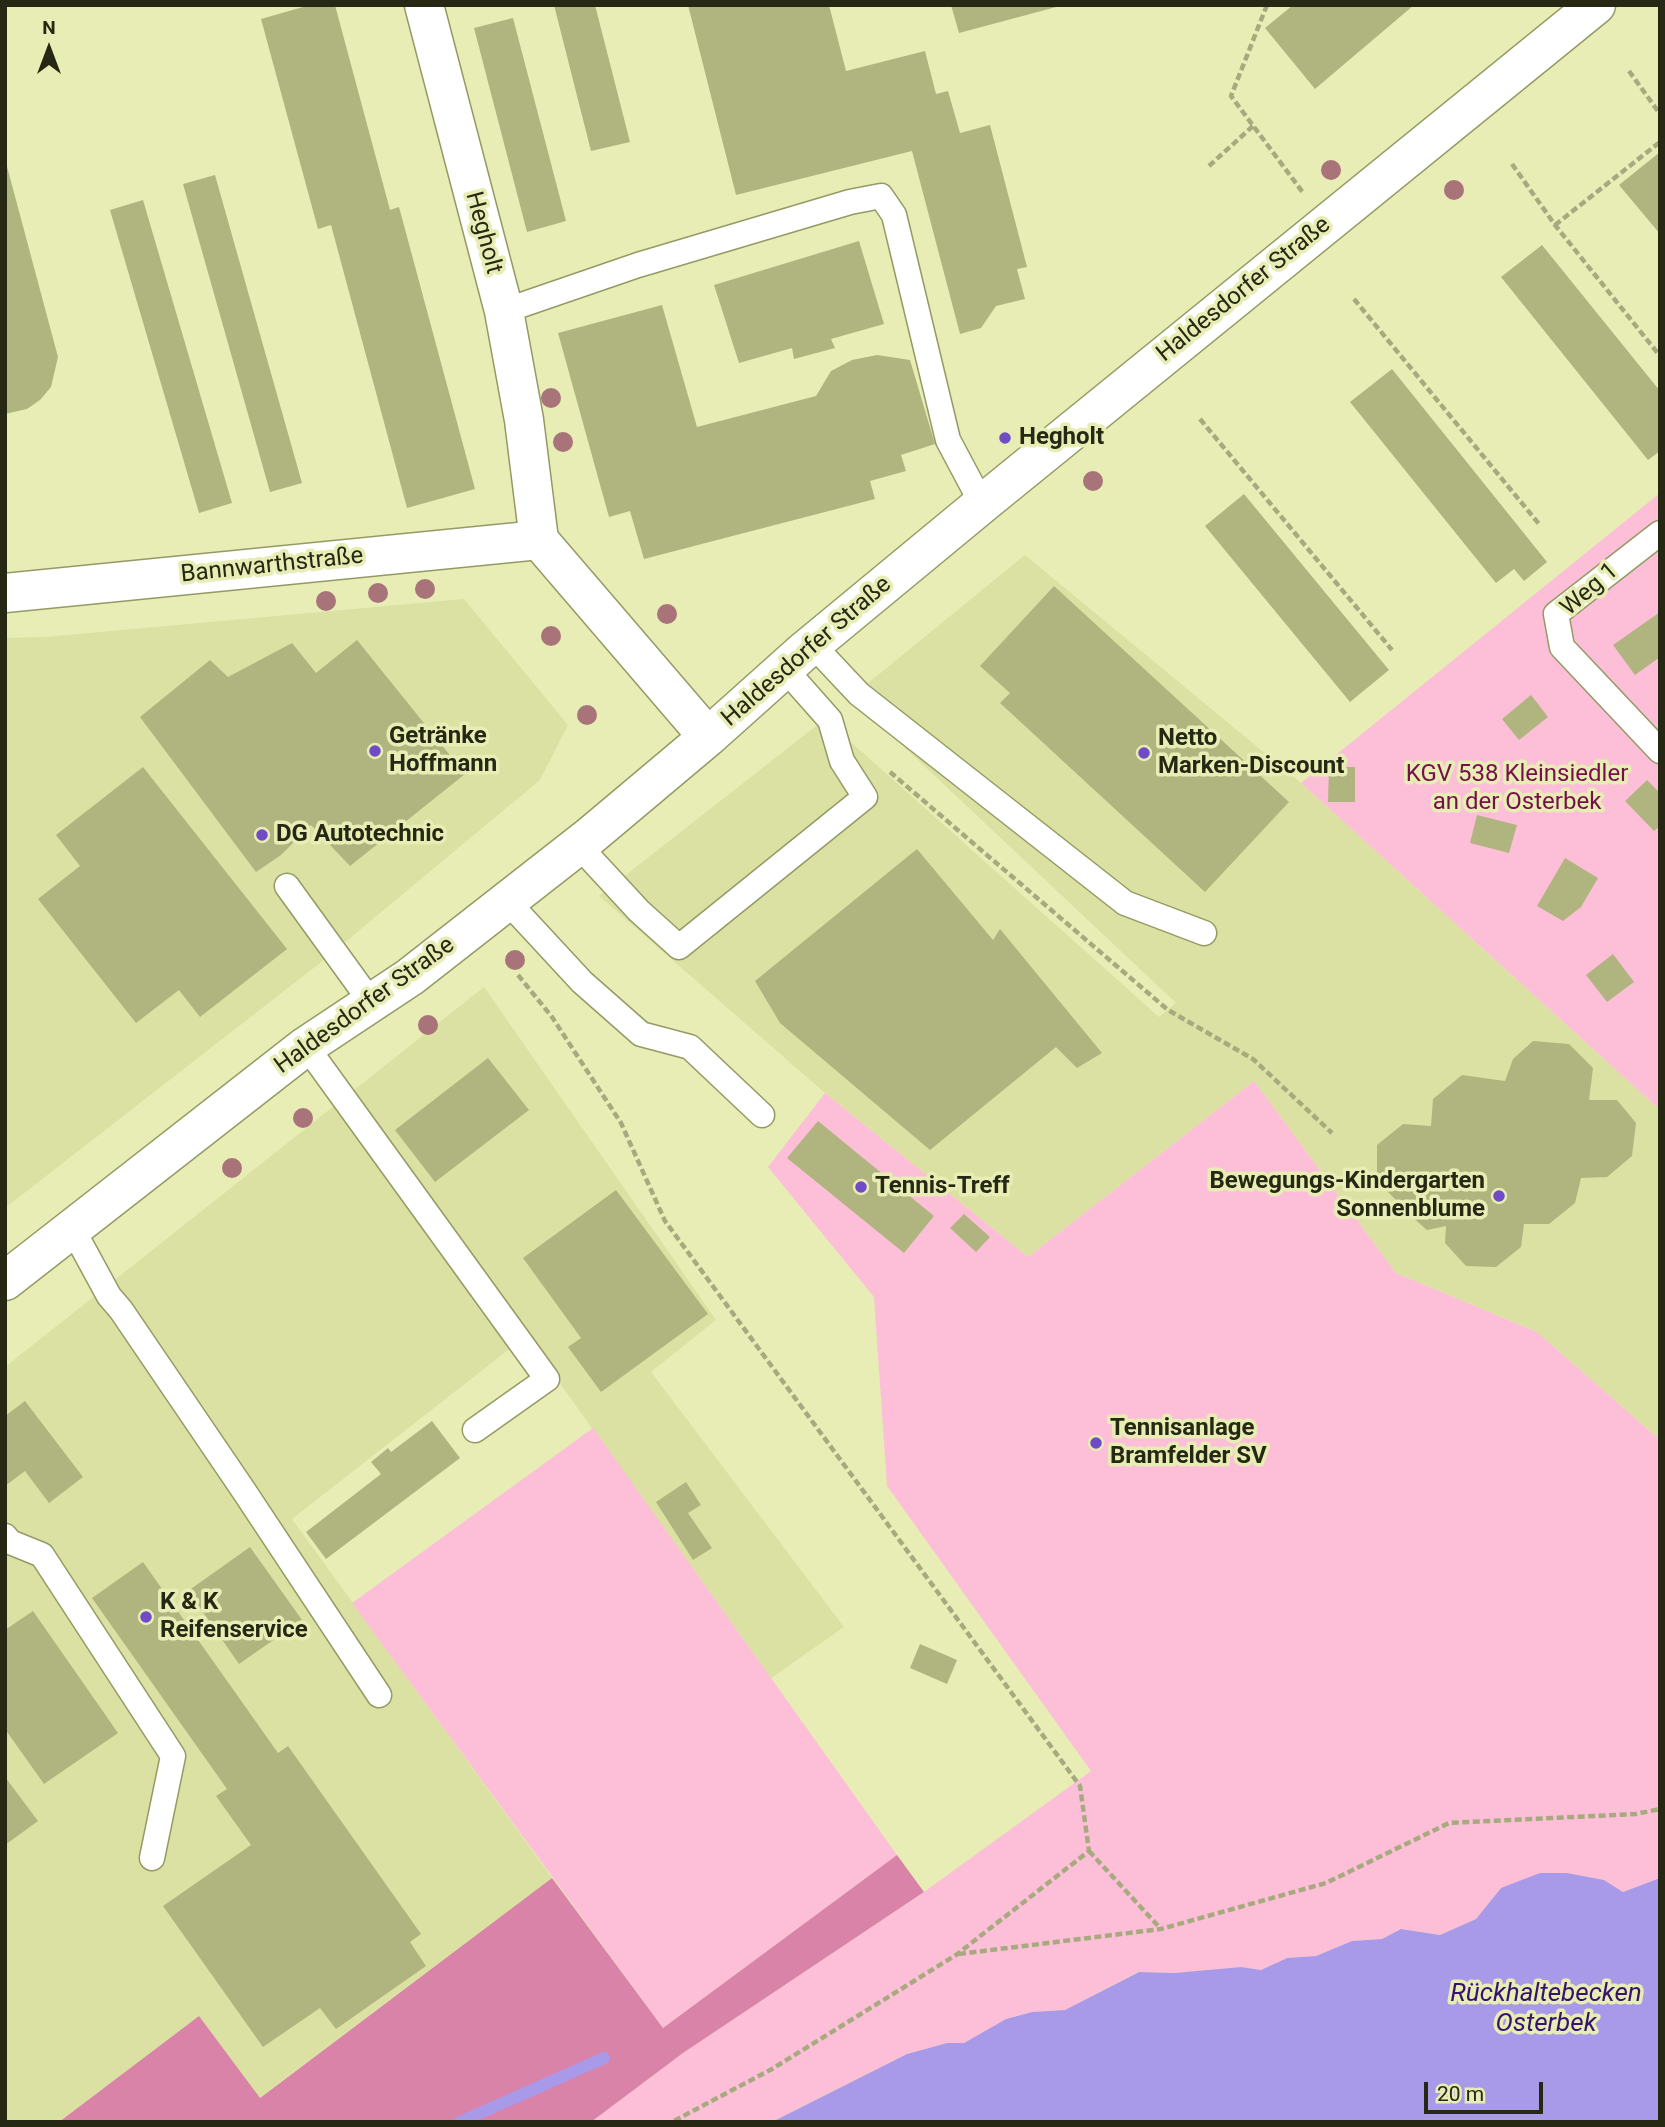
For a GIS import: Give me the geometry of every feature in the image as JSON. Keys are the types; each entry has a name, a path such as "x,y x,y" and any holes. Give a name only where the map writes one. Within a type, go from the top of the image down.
{"street":[{"name":"Hegholt","path":"424,5 504,311 524,420 539,540"},
{"name":"Haldesdorfer Straße","path":"5,1281 306,1046 410,977 578,845 708,737 798,656 982,504 1596,5"},
{"name":"Bannwarthstraße","path":"5,593 539,540"},
{"path":"539,540 708,737"}],"lane":[{"path":"504,311 651,261 850,202 881,196 894,215 948,440 982,504"},
{"name":"Weg 1","path":"1660,533 1556,614 1562,647 1660,751"},
{"path":"578,845 639,911 679,947 865,797 842,761 830,720 798,656"},
{"path":"798,656 859,694 1125,904 1204,933"},
{"path":"287,886 371,1002"},
{"path":"507,901 582,982 641,1034 669,1039 690,1047 762,1115"},
{"path":"306,1046 547,1379 475,1430"},
{"path":"72,1228 109,1296 229,1468 379,1695"},
{"path":"5,1536 10,1542 42,1555 173,1756 152,1858"}],"path":[{"path":"1267,5 1231,96 1292,182 1329,222"},
{"path":"1629,71 1660,114"},
{"path":"1209,166 1253,126"},
{"path":"1555,225 1660,142"},
{"path":"1512,164 1555,225 1660,356"},
{"path":"1354,299 1539,524"},
{"path":"1200,419 1392,650"},
{"path":"883,765 1168,1010 1253,1059 1332,1133"},
{"path":"518,975 552,1017 621,1124 665,1221 1080,1786 1089,1851 1161,1929"},
{"path":"956,1955 1161,1929 1326,1883 1449,1823 1636,1814 1660,1809"},
{"path":"672,2122 772,2069 956,1955 1089,1851"}],"shaded area":[{"path":"1025,555 1301,783 1660,1110 1660,1440 1537,1332 1396,1273 1254,1081 1028,1257 825,1093 599,896 825,719 1159,1017 1176,1003 851,697"},
{"path":"464,599 568,725 540,780 320,963 5,1208 5,638 45,637"},
{"path":"484,987 716,1320 651,1372 844,1627 771,1678 526,1336 292,1519 552,1878 259,2098 199,2016 59,2122 5,2122 5,1367"},
{"path":"897,1855 924,1892 683,2053 591,2122 59,2122 199,2016 260,2098 552,1878 663,2028"}],"green space":[{"name":"KGV 538 Kleinsiedler an der Osterbek","path":"1660,493 1660,1110 1301,783"},
{"path":"1254,1081 1396,1273 1537,1332 1660,1440 1660,1878 1623,1892 1604,1880 1567,1873 1501,1888 1476,1919 1440,1935 1401,1929 1382,1939 1352,1941 1316,1956 1287,1958 1261,1970 1241,1967 1174,1973 1138,1972 1065,2010 1032,2012 1006,2019 964,2043 947,2043 907,2054 772,2122 591,2122 683,2053 924,1892 1091,1771 887,1486 874,1297 768,1167 825,1093 1028,1257"},
{"path":"593,1428 897,1855 663,2028 352,1603"}],"water":[{"name":"Rückhaltebecken Osterbek","path":"1540,1873 1567,1873 1604,1880 1623,1892 1660,1878 1660,2122 772,2122 907,2054 947,2043 964,2043 1006,2019 1032,2012 1065,2010 1139,1972 1174,1973 1241,1967 1261,1970 1287,1958 1316,1956 1352,1941 1382,1939 1401,1929 1440,1935 1476,1919 1501,1888"}],"building":[{"path":"310,5 335,5 390,210 399,207 475,489 407,508 331,225 318,229 261,19"},
{"path":"554,5 595,5 630,142 591,151"},
{"path":"688,5 829,5 846,71 925,51 936,94 948,91 960,133 990,125 1027,267 1017,269 1025,299 996,306 981,328 960,334 912,151 736,195"},
{"path":"951,5 1060,5 1060,6 959,33"},
{"path":"1293,5 1414,5 1315,89 1265,28"},
{"path":"513,18 566,221 527,232 474,28"},
{"path":"1660,152 1660,234 1619,185"},
{"path":"5,159 58,357 51,387 40,400 27,409 5,414"},
{"path":"215,175 302,483 270,492 183,184"},
{"path":"143,200 232,503 199,513 110,210"},
{"path":"859,241 884,324 831,339 835,348 794,359 792,348 739,363 714,285"},
{"path":"1542,245 1660,391 1660,451 1648,460 1501,277"},
{"path":"662,305 697,427 816,396 831,371 852,360 877,355 910,360 935,444 901,455 906,471 870,481 875,499 644,559 630,511 609,517 558,333"},
{"path":"1392,369 1547,562 1524,581 1514,569 1496,583 1350,402"},
{"path":"1244,494 1389,670 1350,702 1205,526"},
{"name":"Netto Marken-Discount","path":"1054,586 1289,802 1205,892 1000,703 1010,693 980,666"},
{"path":"1660,612 1660,657 1635,675 1613,645"},
{"path":"357,640 465,774 350,866 311,825 281,855 256,872 140,717 210,660 228,677 292,643 316,673"},
{"path":"1531,695 1548,717 1519,740 1502,719"},
{"path":"143,767 287,949 200,1017 179,990 136,1023 38,899 80,866 56,835"},
{"path":"1329,767 1355,767 1355,802 1328,802"},
{"path":"1647,780 1660,793 1660,826 1654,831 1625,801"},
{"path":"1477,815 1517,825 1509,853 1470,843"},
{"path":"917,849 993,940 1000,929 1102,1053 1077,1068 1056,1047 930,1150 780,1023 755,981"},
{"path":"1565,858 1598,878 1581,907 1563,921 1537,906"},
{"path":"1613,954 1634,982 1607,1002 1586,975"},
{"path":"1533,1041 1569,1044 1593,1068 1589,1100 1617,1100 1636,1123 1632,1156 1607,1177 1581,1178 1575,1203 1549,1224 1524,1224 1521,1247 1496,1267 1466,1266 1445,1243 1446,1226 1427,1230 1411,1216 1413,1202 1396,1200 1377,1181 1377,1145 1403,1124 1431,1126 1433,1099 1462,1075 1505,1081 1513,1059"},
{"path":"488,1058 529,1110 435,1182 395,1130"},
{"name":"Tennis-Treff","path":"818,1121 934,1216 904,1253 787,1158"},
{"path":"616,1190 708,1314 601,1392 568,1347 581,1338 523,1258"},
{"path":"964,1214 990,1237 976,1252 950,1228"},
{"path":"25,1401 83,1477 49,1503 25,1471 5,1486 5,1416"},
{"path":"432,1421 460,1458 326,1559 306,1532 381,1474 371,1462 388,1448 391,1452"},
{"path":"686,1482 701,1505 688,1513 712,1548 693,1560 656,1502"},
{"path":"250,1547 302,1620 239,1664 188,1591"},
{"path":"143,1562 278,1753 288,1746 421,1934 410,1942 426,1966 336,2029 320,2008 263,2047 163,1906 251,1845 216,1796 227,1789 92,1598"},
{"path":"33,1611 118,1733 44,1784 5,1729 5,1630"},
{"path":"920,1644 957,1660 947,1684 910,1668"},
{"path":"5,1777 38,1821 5,1845"}],"waterway":[{"path":"460,2122 604,2058"}],"place":[{"name":"Hegholt","path":"1005,438"},
{"name":"Getränke Hoffmann","path":"375,751"},
{"name":"Netto Marken-Discount","path":"1144,753"},
{"name":"DG Autotechnic","path":"262,835"},
{"name":"Tennis-Treff","path":"861,1187"},
{"name":"Bewegungs-Kindergarten Sonnenblume","path":"1499,1196"},
{"name":"Tennisanlage Bramfelder SV","path":"1096,1443"},
{"name":"K & K Reifenservice","path":"146,1617"}]}
